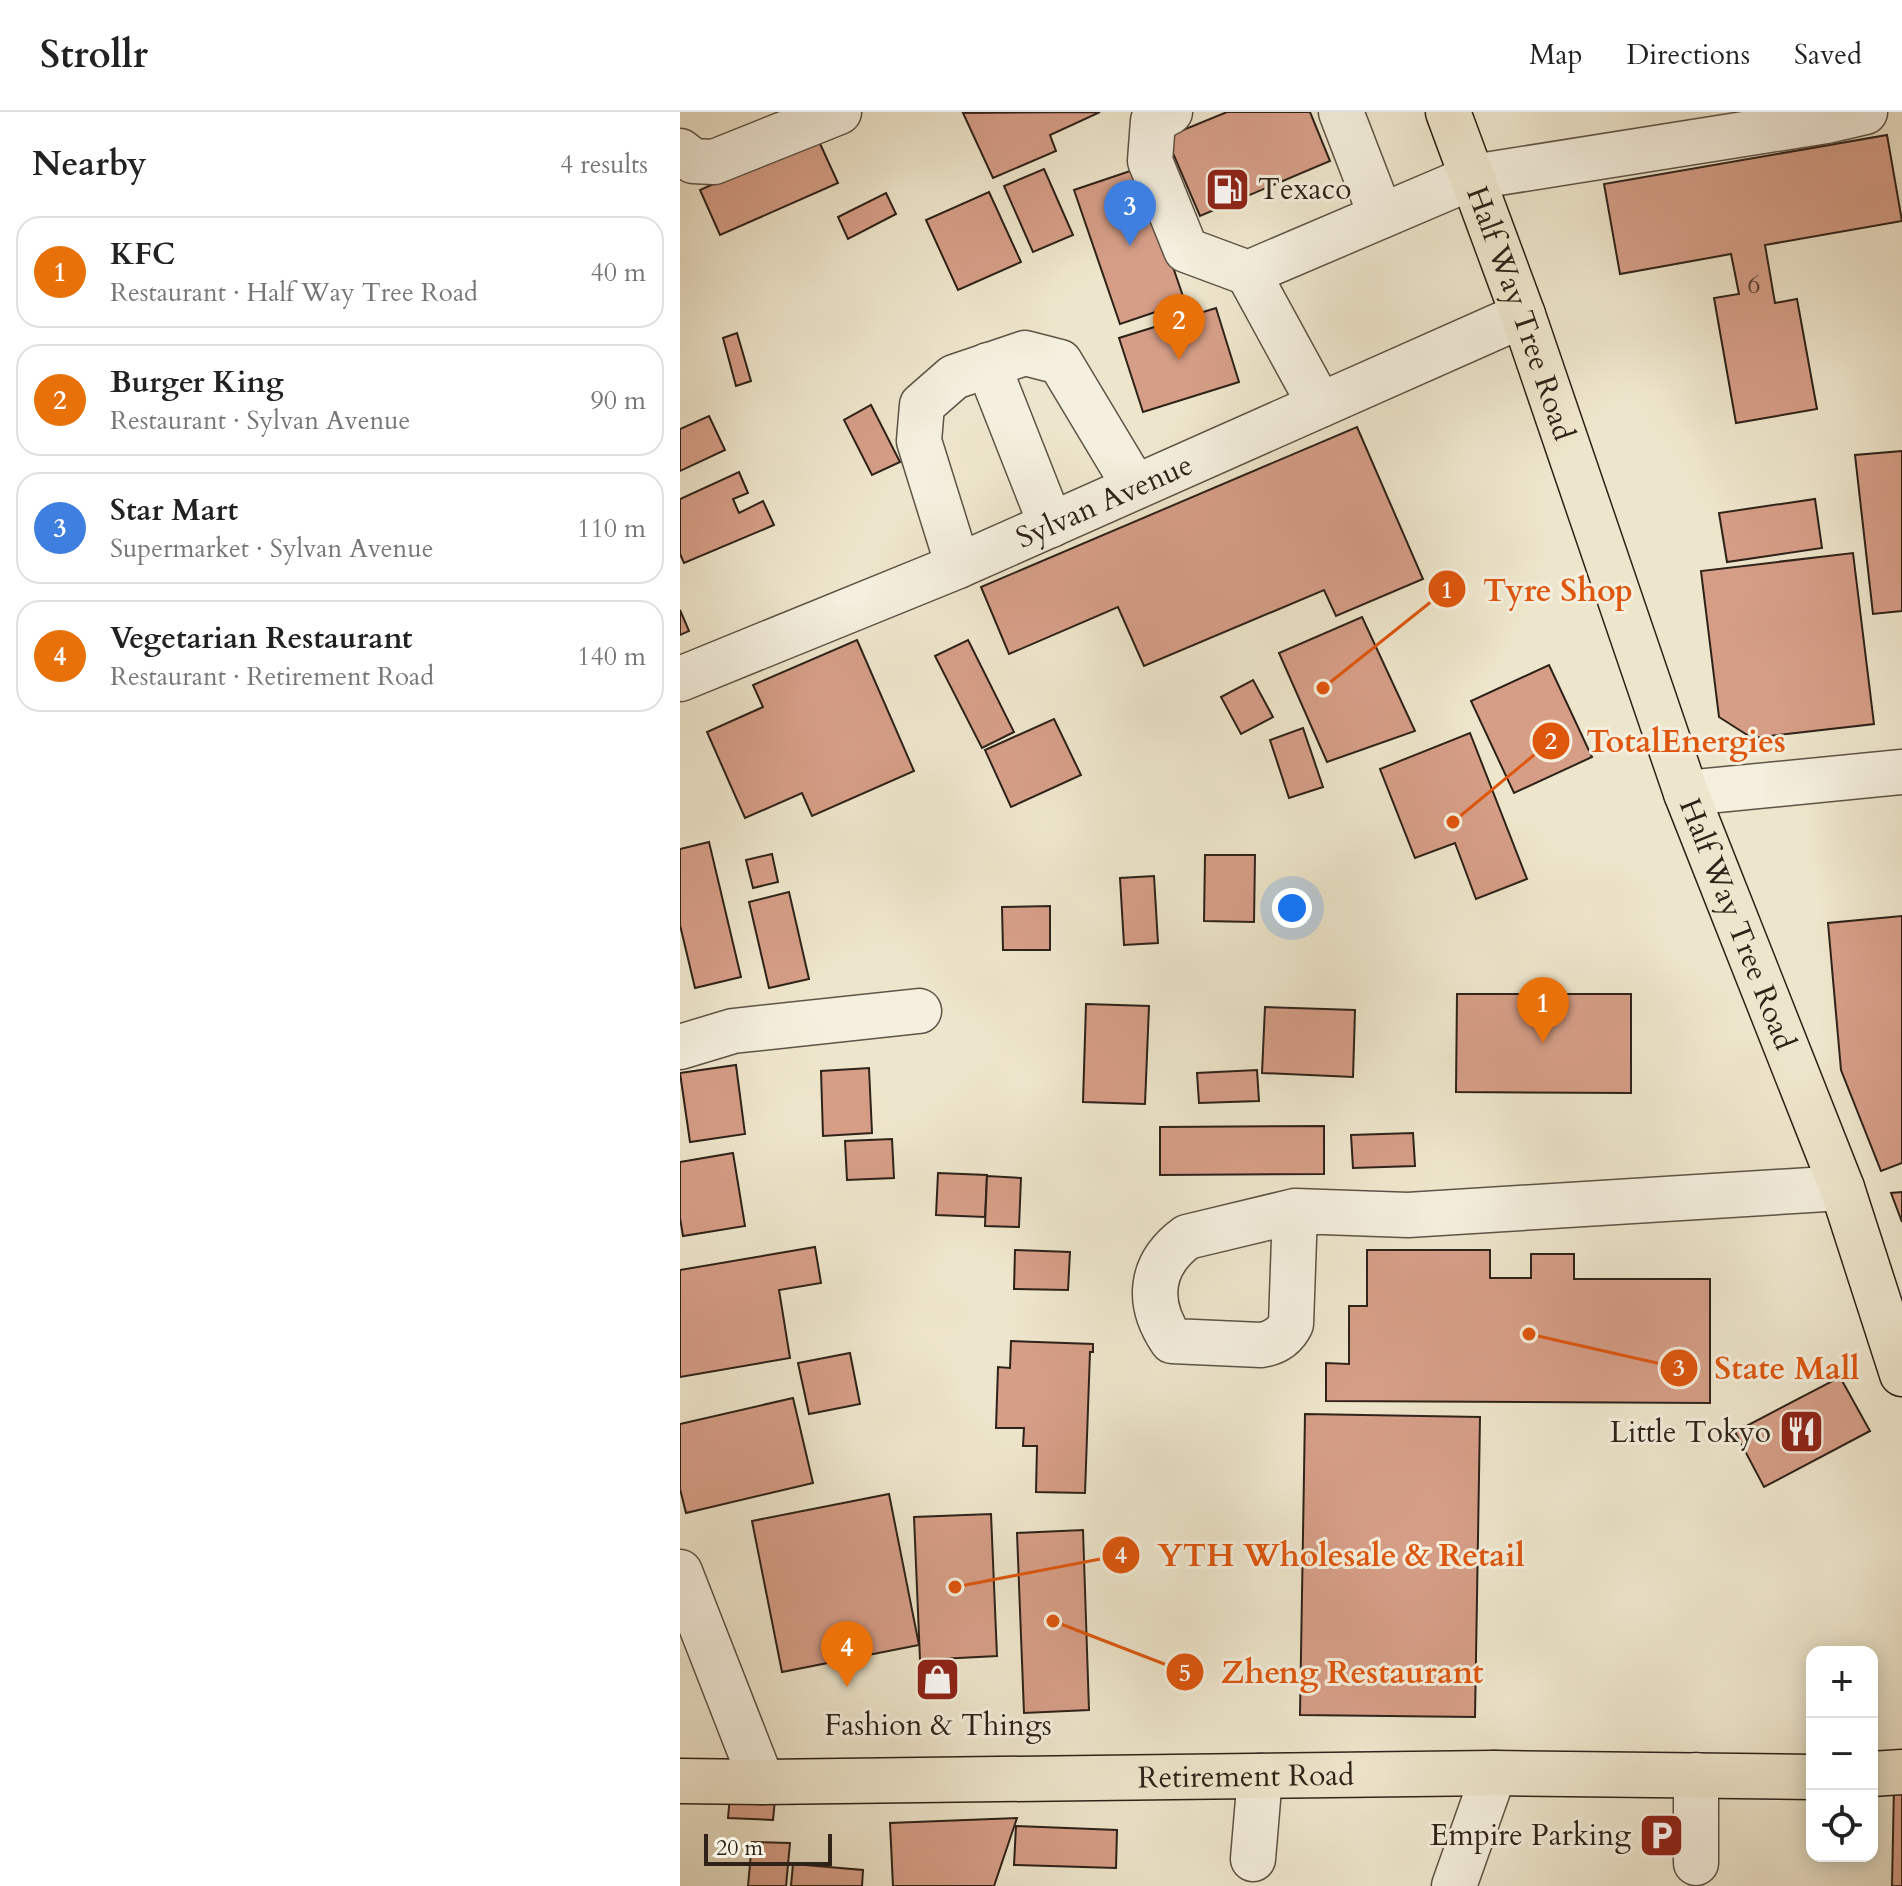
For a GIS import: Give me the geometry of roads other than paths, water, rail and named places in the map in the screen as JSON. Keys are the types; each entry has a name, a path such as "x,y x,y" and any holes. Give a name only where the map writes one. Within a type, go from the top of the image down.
{"main road":[{"name":"Half Way Tree Road","path":"1448,112 1523,315 1686,793 1842,1188 1902,1373"},
{"path":"1878,1774 1902,1772"},
{"name":"Retirement Road","path":"680,1781 1494,1773 1806,1777"}],"street":[{"path":"680,151 693,161 714,162 839,112"},
{"path":"1170,112 1153,121 1150,161 1186,250 1248,273 1320,405"},
{"path":"1341,112 1381,216"},
{"path":"1248,273 1473,177 1839,115"},
{"name":"Sylvan Avenue","path":"680,679 958,566 1523,315"},
{"path":"958,566 919,441 922,405 954,377 1025,353 1060,362 1135,487"},
{"path":"988,365 1051,525"},
{"path":"1686,793 1902,772"},
{"path":"680,1047 733,1031 919,1011"},
{"path":"1295,1211 1408,1215 1842,1188"},
{"path":"680,1572 762,1782"},
{"path":"1454,1886 1494,1773"},
{"path":"1696,1775 1696,1863"},
{"path":"1253,1859 1260,1776"}],"place":[{"name":"Texaco","path":"1227,189"},
{"name":"Star Mart","path":"1130,246"},
{"name":"Burger King","path":"1179,360"},
{"name":"Tyre Shop","path":"1323,688"},
{"name":"TotalEnergies","path":"1453,822"},
{"name":"KFC","path":"1543,1043"},
{"name":"State Mall","path":"1529,1334"},
{"name":"Little Tokyo","path":"1802,1432"},
{"name":"YTH Wholesale & Retail","path":"955,1587"},
{"name":"Zheng Restaurant","path":"1053,1621"},
{"name":"Fashion & Things","path":"938,1679"},
{"name":"Vegetarian Restaurant","path":"847,1687"},
{"name":"Empire Parking","path":"1662,1835"}]}
